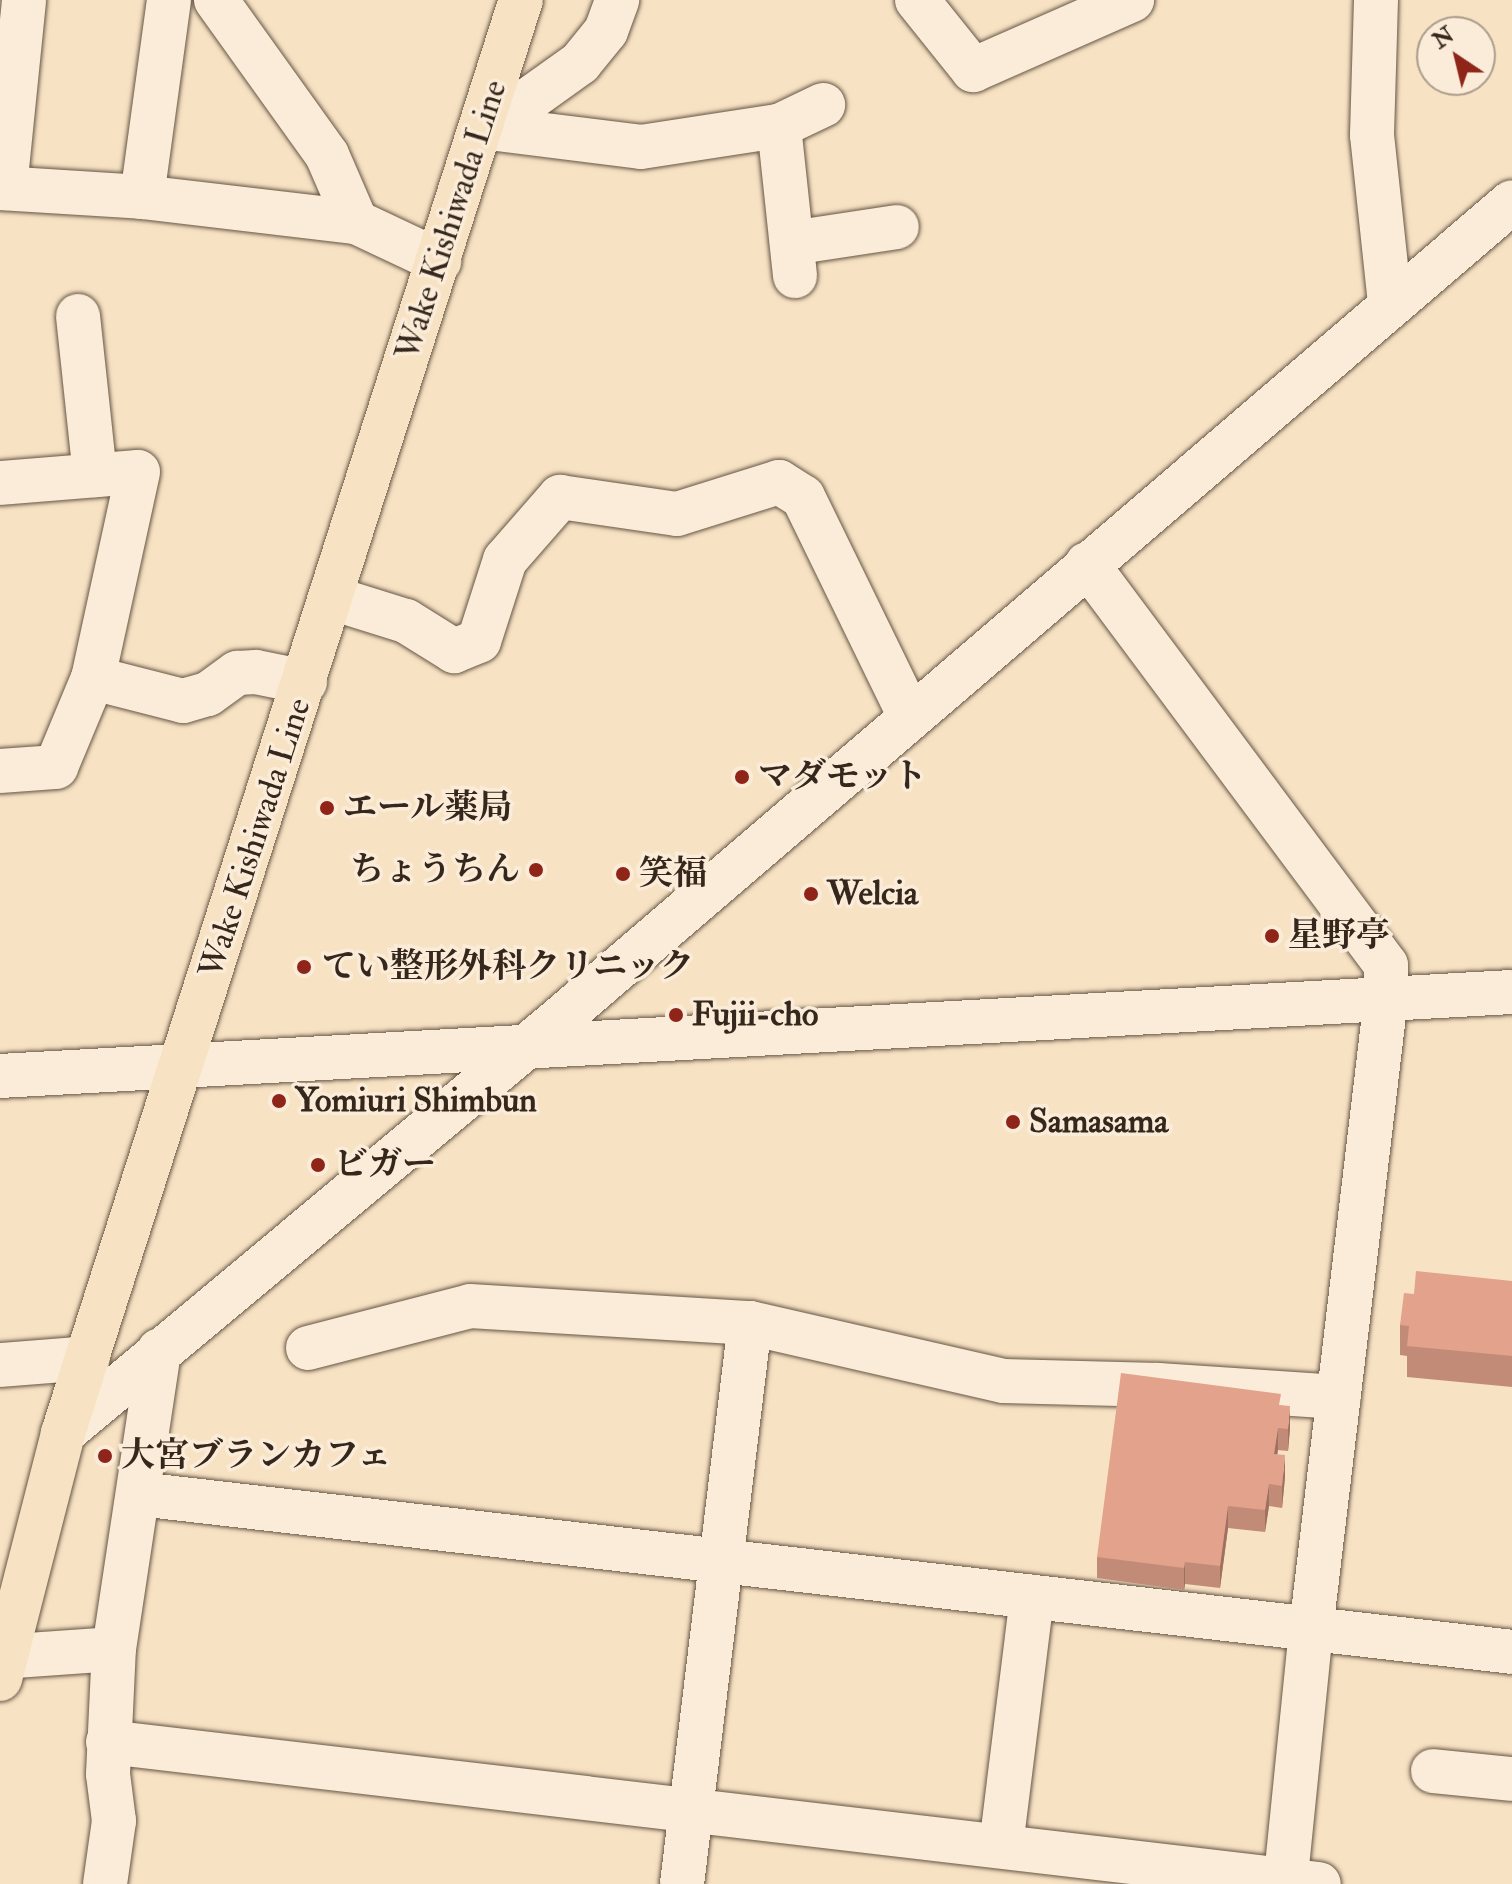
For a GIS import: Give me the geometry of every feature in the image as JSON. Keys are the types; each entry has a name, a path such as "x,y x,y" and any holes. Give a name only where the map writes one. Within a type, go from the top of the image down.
{"main road":[{"name":"Wake Kishiwada Line","path":"1,1664 63,1433 439,261 485,128 521,0"}],"street":[{"path":"24,0 7,62 2,188 142,197 356,222 439,261"},
{"path":"142,197 169,0"},
{"path":"216,0 327,155 356,222"},
{"path":"485,128 580,63 606,31 617,0"},
{"path":"917,0 973,70 1132,0"},
{"path":"1376,0 1372,135 1390,303"},
{"path":"485,128 641,147 779,126 823,105"},
{"path":"779,126 793,259 897,227"},
{"path":"63,1433 528,1046 1390,303 1512,202"},
{"path":"78,316 95,475"},
{"path":"0,483 138,472 93,678 56,767 0,771"},
{"path":"332,598 406,621 454,651 479,641 505,560 560,497 677,514 779,482 803,497 910,716"},
{"path":"108,1742 1297,1883 1311,1630 1386,998 1386,965 1087,564"},
{"path":"93,678 183,701 208,694 237,673 256,672 305,682"},
{"path":"0,1076 1512,992"},
{"path":"308,1348 470,1306 750,1323 1003,1381 1158,1385 1339,1397"},
{"path":"682,1884 750,1323"},
{"path":"105,1884 114,1821 108,1774 108,1742 114,1649 159,1350"},
{"path":"0,1365 88,1358"},
{"path":"139,1494 1512,1652"},
{"path":"1001,1846 1032,1597"},
{"path":"1,1664 114,1649"},
{"path":"1433,1771 1512,1779"}],"building":[{"path":"1416,1271 1512,1281 1512,1356 1407,1346 1409,1326 1400,1325 1404,1293 1414,1294"},
{"path":"1121,1373 1281,1394 1279,1405 1290,1406 1288,1429 1278,1428 1274,1454 1285,1455 1282,1486 1269,1484 1265,1510 1228,1506 1220,1566 1185,1562 1184,1568 1097,1557"}],"place":[{"name":"マダモット","path":"742,777"},
{"name":"エール薬局","path":"327,808"},
{"name":"ちょうちん","path":"536,870"},
{"name":"笑福","path":"623,874"},
{"name":"Welcia","path":"811,894"},
{"name":"星野亭","path":"1272,936"},
{"name":"てい整形外科クリニック","path":"304,967"},
{"name":"Fujii-cho","path":"676,1015"},
{"name":"Yomiuri Shimbun","path":"279,1101"},
{"name":"Samasama","path":"1013,1122"},
{"name":"ビガー","path":"318,1165"},
{"name":"大宮ブランカフェ","path":"105,1456"}]}
